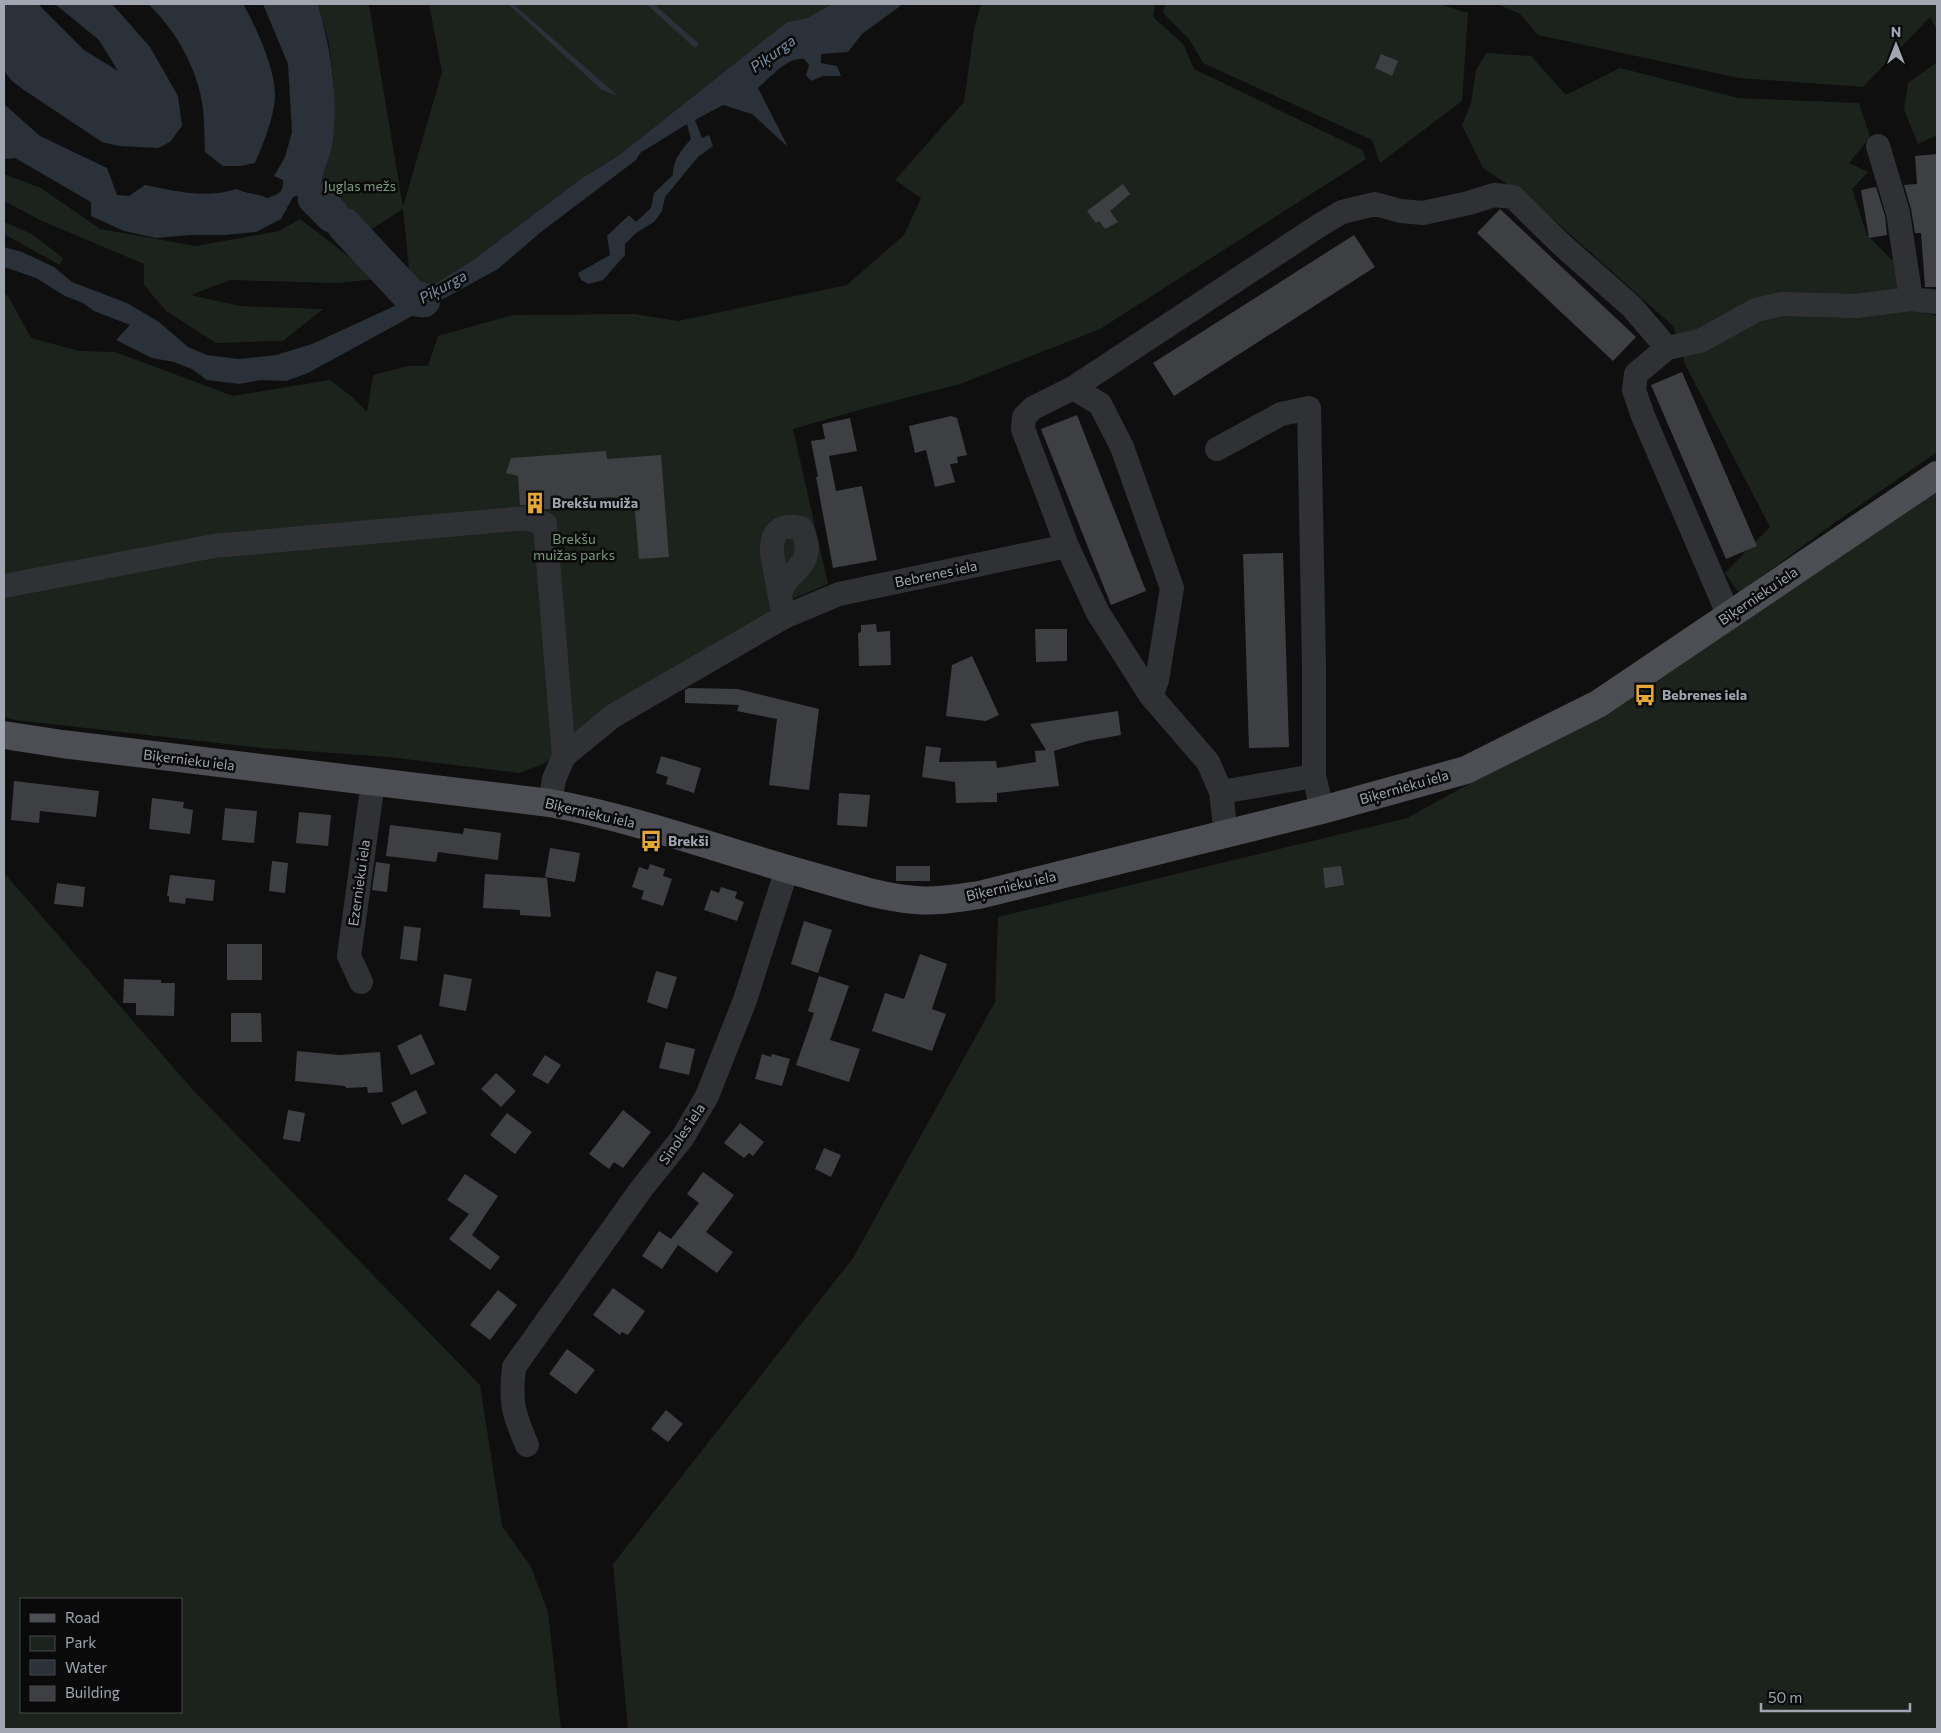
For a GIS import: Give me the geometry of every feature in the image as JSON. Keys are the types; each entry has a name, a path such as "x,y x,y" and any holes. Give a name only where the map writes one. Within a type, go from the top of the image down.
{"main road":[{"name":"Biķernieku iela","path":"4,735 62,744 550,803 594,811 788,869 891,897 917,901 948,900 979,895 1322,810 1466,770 1598,704 1937,475"}],"street":[{"path":"1878,146 1898,213 1911,299"},
{"path":"1226,834 1221,792 1208,762 1152,696 1098,613 1066,546 1023,429 1024,417 1033,408 1073,388 1320,224 1342,212 1375,204 1401,211 1423,213 1469,203 1494,195 1513,197 1569,252 1632,307 1667,348"},
{"path":"1729,616 1643,416 1634,390 1636,374 1667,348 1700,341 1756,310 1782,304 1856,306 1911,299 1937,302"},
{"path":"1073,388 1100,404 1122,447 1172,588 1157,680 1152,696"},
{"path":"1217,449 1281,414 1309,408 1314,665 1314,776 1322,810"},
{"path":"4,586 214,546 526,518 545,524 564,756"},
{"name":"Bebrenes iela","path":"550,803 554,779 564,756 613,716 782,606 1066,546"},
{"path":"1221,792 1314,776"},
{"name":"Ezernieku iela","path":"361,982 349,956 373,782"},
{"name":"Sinoles iela","path":"527,1445 515,1418 511,1392 514,1367 642,1188 683,1137 707,1096 745,1000 788,869"}],"green space":[{"name":"Juglas mežs","path":"318,4 369,4 403,207 442,72 429,4 832,4 807,18 787,22 618,156 582,178 472,261 412,298 403,209 364,234 321,207 320,184 333,144 334,84 329,43"},
{"name":"Brekšu muižas parks","path":"983,4 1155,4 1153,17 1183,44 1194,69 1362,150 1366,159 1100,329 960,384 793,429 828,584 785,602 581,735 545,763 520,773 389,757 263,748 15,720 4,717 4,293 8,296 31,338 79,351 115,352 233,396 330,380 351,396 367,412 373,375 408,366 428,366 438,336 513,315 634,314 678,321 847,285 904,235 921,198 895,180 964,102 974,30 980,7"},
{"path":"1165,4 1439,4 1468,13 1462,101 1380,163 1372,140 1203,63 1189,39 1163,13"},
{"path":"1497,4 1937,4 1937,30 1930,17 1863,87 1739,78 1538,35 1520,14"},
{"path":"1486,53 1531,56 1566,95 1620,68 1738,98 1859,103 1870,137 1849,163 1868,172 1852,189 1867,235 1893,261 1900,306 1937,316 1937,452 1837,521 1739,593 1725,573 1770,527 1685,364 1673,326 1534,202 1483,168 1462,125 1471,103 1476,70"},
{"path":"1937,62 1937,135 1918,144 1904,110 1908,83"},
{"path":"4,174 41,188 100,229 196,246 279,231 300,219 378,279 335,283 230,280 191,295 240,306 323,309 283,341 216,343 166,311 144,285 144,264 40,220 4,201"},
{"path":"4,222 32,234 63,258 60,265 4,234"},
{"path":"1937,487 1937,1729 628,1729 613,1564 853,1258 995,1002 998,917 1407,818 1635,693"},
{"path":"4,873 193,1090 480,1385 502,1526 531,1567 548,1612 561,1729 4,1729"}],"water":[{"path":"4,4 38,4 84,50 118,71 99,40 55,4 112,4 150,47 178,96 182,126 170,142 158,148 119,146 102,142 12,81 4,71"},
{"path":"148,4 243,4 254,24 269,62 275,97 273,113 255,163 241,166 223,166 205,152 204,118 198,84 182,47 166,24"},
{"path":"263,4 318,4 327,38 334,89 333,141 323,173 321,193 315,198 308,199 302,194 293,197 281,219 256,232 156,238 124,231 91,216 91,202 15,158 4,159 4,104 40,136 107,168 117,195 129,196 145,185 202,194 236,189 267,198 277,194 282,188 283,180 274,176 285,157 292,132 288,64"},
{"path":"508,4 513,4 618,96 602,90"},
{"path":"646,4 654,4 699,44 695,48"},
{"name":"Piķurga","path":"832,4 903,4 862,34 848,52 821,54 821,63 837,66 841,76 823,76 811,81 806,75 809,65 804,59 798,59 779,69 758,88 788,147 752,114 723,105 695,120 702,138 709,135 713,146 698,157 665,197 662,211 654,222 636,233 625,244 625,255 603,280 589,284 581,280 578,273 610,255 607,236 629,215 636,222 651,208 654,193 673,175 676,160 691,139 687,124 640,153 636,160 541,232 498,269 308,373 286,381 261,380 239,384 207,380 192,369 174,362 152,358 116,340 130,325 94,311 83,303 65,296 36,278 4,267 4,247 22,252 54,267 72,282 127,303 159,322 188,347 207,355 239,359 276,355 312,344 412,298 472,261 582,178 618,156 787,22 807,18"}],"building":[{"path":"1381,54 1398,61 1392,76 1375,68"},
{"path":"1937,154 1937,287 1925,287 1921,233 1915,233 1904,185 1917,184 1915,156"},
{"path":"1123,184 1130,194 1110,211 1118,222 1105,229 1099,221 1096,223 1087,211"},
{"path":"1876,187 1885,216 1887,235 1869,238 1861,190"},
{"path":"1500,209 1636,337 1613,361 1477,233"},
{"path":"1354,235 1375,267 1174,396 1153,363"},
{"path":"1682,372 1757,546 1726,559 1651,385"},
{"path":"1077,415 1146,591 1111,605 1041,429"},
{"path":"951,416 957,418 967,455 957,457 958,463 950,464 955,482 935,487 926,450 915,453 909,426"},
{"path":"850,418 857,451 829,456 836,491 862,486 877,560 833,568 811,441 825,439 822,424"},
{"name":"Brekšu muiža","path":"606,451 607,459 661,455 669,557 639,559 634,499 609,497 553,502 553,509 544,509 534,505 520,505 518,476 506,473 511,458"},
{"path":"1283,553 1289,747 1249,748 1243,554"},
{"path":"876,624 877,632 890,631 891,665 859,666 858,633 861,632 861,625"},
{"path":"1035,629 1067,629 1067,661 1036,662"},
{"path":"972,656 999,715 986,721 946,716 952,665"},
{"path":"689,688 738,689 819,709 809,790 769,785 777,719 737,711 739,705 685,703 685,690"},
{"path":"1118,711 1121,735 1087,741 1054,751 1059,786 997,793 997,802 956,803 955,782 922,777 926,746 941,748 939,762 996,761 997,768 1036,762 1035,751 1046,750 1030,724"},
{"path":"661,756 701,768 694,793 666,784 668,777 656,773"},
{"path":"14,781 99,791 96,817 40,811 39,823 11,820"},
{"path":"839,793 870,795 867,827 837,825"},
{"path":"152,798 184,802 183,808 193,810 190,834 149,829"},
{"path":"225,808 257,811 254,843 222,840"},
{"path":"299,812 331,815 328,846 296,843"},
{"path":"390,825 463,834 464,828 501,833 498,860 438,852 436,862 386,856"},
{"path":"550,848 580,853 575,882 545,877"},
{"path":"272,861 288,863 285,893 269,891"},
{"path":"376,862 390,864 387,892 372,890"},
{"path":"650,864 665,869 663,876 672,879 663,906 641,899 644,891 632,887 639,867 648,870"},
{"path":"896,866 930,866 930,881 896,881"},
{"path":"1341,866 1344,885 1325,888 1323,868"},
{"path":"485,874 547,878 551,917 520,915 520,910 483,908"},
{"path":"170,875 215,880 213,901 186,898 185,904 169,902 169,896 167,896"},
{"path":"57,883 85,887 83,907 54,904"},
{"path":"721,887 737,892 735,898 744,902 737,921 704,910 711,890 719,893"},
{"path":"804,921 832,930 818,973 791,964"},
{"path":"404,926 421,928 417,961 400,959"},
{"path":"227,944 262,944 262,980 227,980"},
{"path":"920,954 947,964 932,1009 946,1014 932,1051 872,1031 885,993 904,999"},
{"path":"656,971 677,977 667,1009 647,1002"},
{"path":"444,974 472,979 466,1011 439,1006"},
{"path":"819,976 849,986 830,1040 860,1049 849,1082 796,1065 814,1013 808,1011"},
{"path":"124,979 161,980 161,983 175,983 174,1016 136,1015 136,1003 123,1003"},
{"path":"231,1013 261,1013 262,1042 231,1042"},
{"path":"421,1034 435,1064 411,1075 397,1046"},
{"path":"666,1042 695,1049 689,1075 659,1068"},
{"path":"297,1051 339,1055 380,1052 383,1092 368,1093 367,1087 346,1088 345,1086 295,1081"},
{"path":"762,1054 771,1057 772,1054 790,1059 782,1086 755,1079"},
{"path":"545,1055 561,1065 548,1084 532,1075"},
{"path":"496,1073 516,1091 501,1107 481,1089"},
{"path":"416,1090 427,1113 402,1125 391,1103"},
{"path":"288,1110 305,1113 300,1142 283,1139"},
{"path":"623,1110 651,1132 623,1168 614,1162 609,1169 589,1154"},
{"path":"507,1113 532,1132 515,1154 490,1135"},
{"path":"740,1123 764,1142 753,1156 749,1153 744,1158 724,1143"},
{"path":"824,1148 841,1155 831,1177 815,1169"},
{"path":"703,1172 734,1195 706,1232 733,1252 717,1273 678,1245 662,1269 642,1256 659,1231 671,1239 699,1203 687,1194"},
{"path":"465,1174 498,1196 472,1235 500,1257 490,1270 449,1239 469,1214 447,1200"},
{"path":"613,1288 645,1311 628,1335 622,1332 620,1335 593,1315"},
{"path":"498,1290 517,1305 490,1340 470,1325"},
{"path":"567,1349 595,1370 576,1394 549,1374"},
{"path":"666,1410 683,1424 668,1442 651,1429"}],"waterway":[{"path":"315,198 332,215"},
{"name":"Piķurga","path":"344,225 412,298 423,300"}],"place":[{"name":"Brekšu muiža","path":"535,503"},
{"name":"Bebrenes iela","path":"1645,695"},
{"name":"Brekši","path":"651,841"}]}
